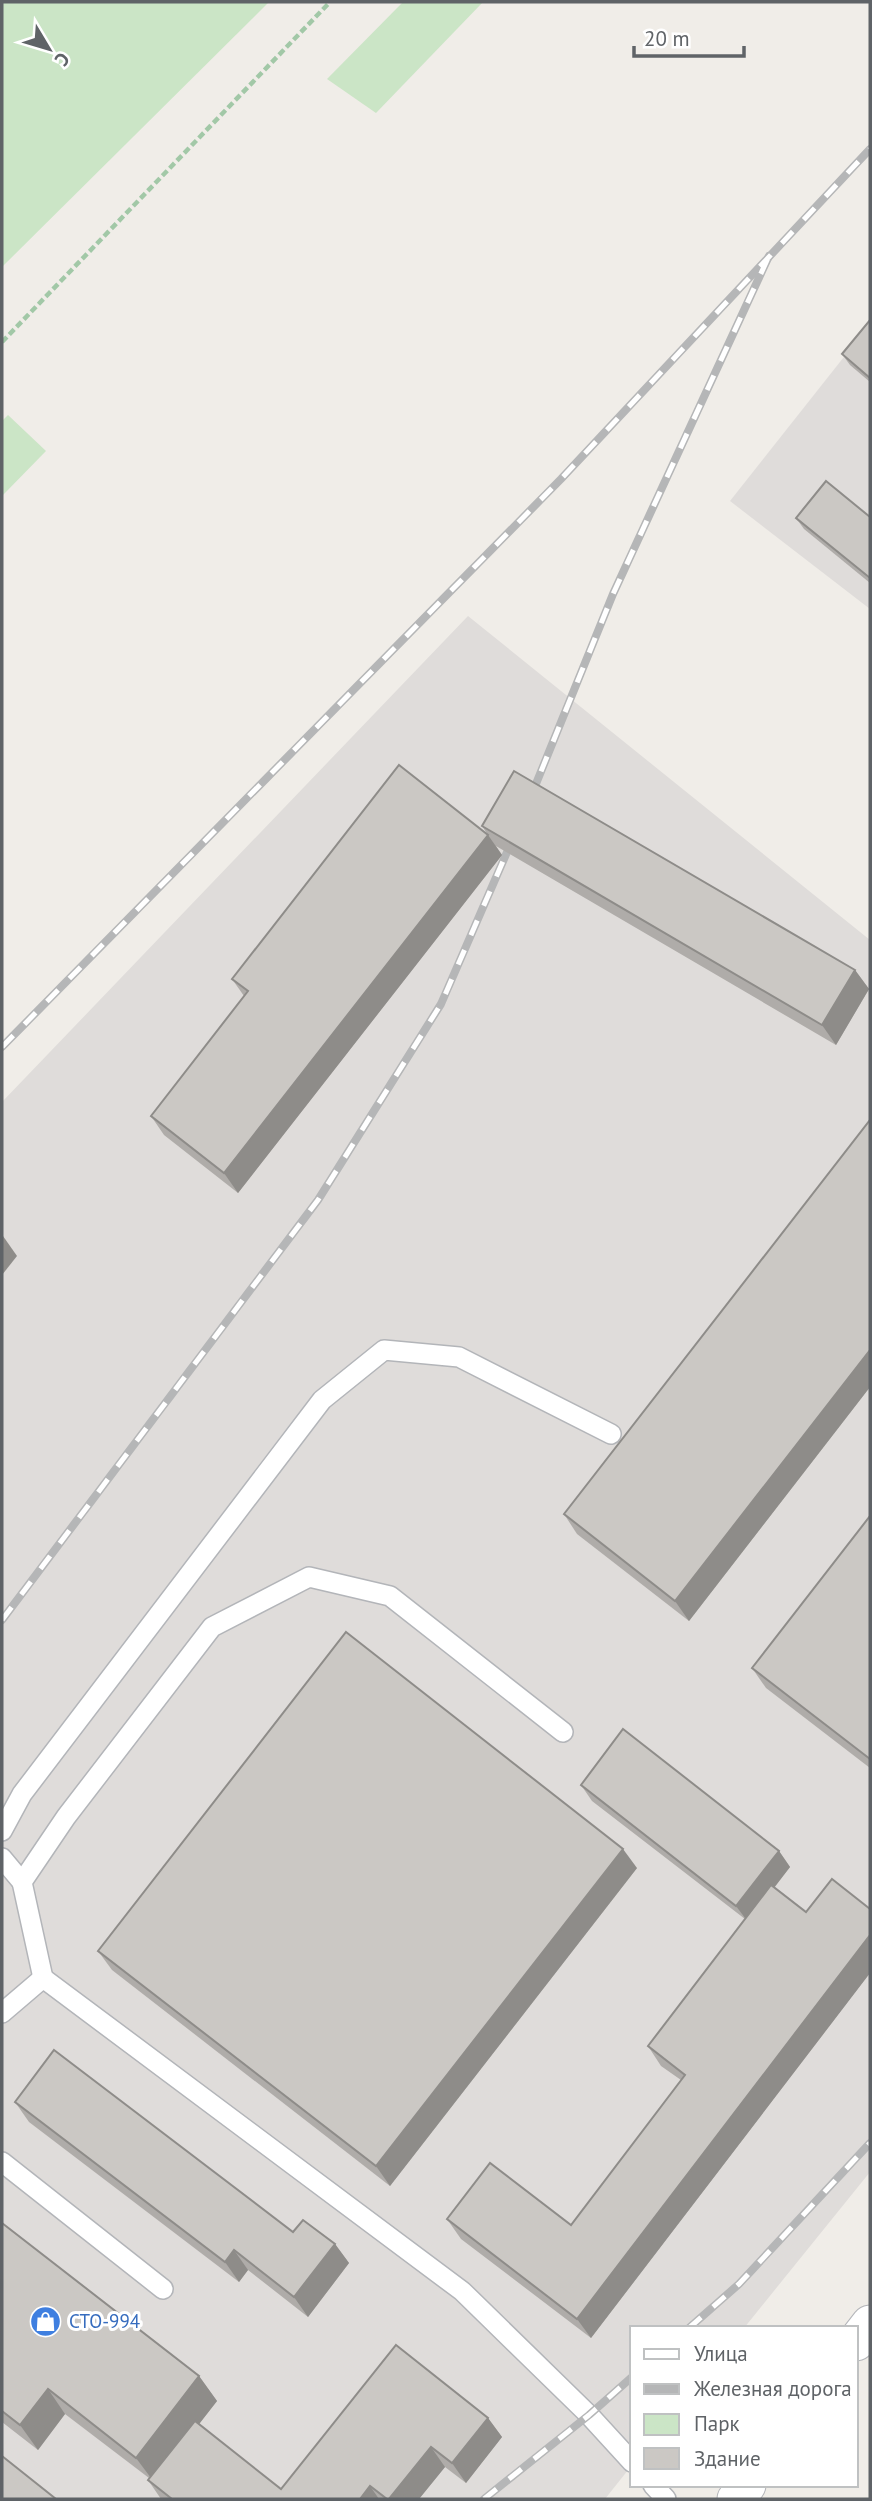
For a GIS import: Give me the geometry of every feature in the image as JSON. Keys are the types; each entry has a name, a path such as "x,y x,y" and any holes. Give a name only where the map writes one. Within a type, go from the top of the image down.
{"street":[{"path":"858,2339 870,2324"}],"lane":[{"path":"2,1831 22,1794 322,1400 384,1350 459,1357 611,1434"},
{"path":"22,1882 66,1817 212,1627 309,1577 390,1596 563,1732"},
{"path":"2,1858 22,1882 43,1978 462,2291 589,2415 630,2460"},
{"path":"2,2012 43,1978"},
{"path":"2,2162 163,2289"}],"path":[{"path":"2,342 330,2"}],"shaded area":[{"path":"870,324 870,609 730,501"},
{"path":"468,616 870,940 870,2172 746,2326 630,2326 630,2468 605,2499 2,2499 2,1102"}],"green space":[{"path":"2,2 269,2 2,267"},
{"path":"403,2 483,2 376,113 327,79"},
{"path":"8,415 46,451 2,496 2,421"}],"building":[{"path":"870,320 870,378 842,354"},
{"path":"826,481 870,517 870,578 796,518"},
{"path":"399,765 488,835 224,1173 151,1116 248,991 232,979"},
{"path":"514,771 855,970 822,1025 482,826"},
{"path":"870,1120 870,1350 675,1601 564,1514"},
{"path":"870,1516 870,1759 752,1668"},
{"path":"346,1632 623,1849 376,2166 98,1951"},
{"path":"623,1729 779,1851 736,1906 581,1785"},
{"path":"832,1879 870,1909 870,1935 577,2319 447,2219 490,2163 571,2225 685,2075 648,2046 771,1885 806,1912"},
{"path":"54,2050 293,2232 303,2220 335,2244 294,2297 234,2250 225,2262 15,2102"},
{"path":"2,2223 199,2376 136,2458 48,2389 20,2425 2,2411"},
{"path":"396,2345 488,2418 452,2463 431,2447 389,2499 370,2486 360,2499 172,2499 148,2480 195,2421 281,2489"},
{"path":"2,2456 56,2499 2,2499"}],"railway":[{"path":"2,1047 561,479 870,149"},
{"path":"529,801 613,594 769,256"},
{"path":"2,1620 318,1200 441,1004 514,836"},
{"path":"691,2326 739,2284 870,2143"},
{"path":"484,2499 630,2379"}],"place":[{"name":"СТО-994","path":"46,2321"}]}
